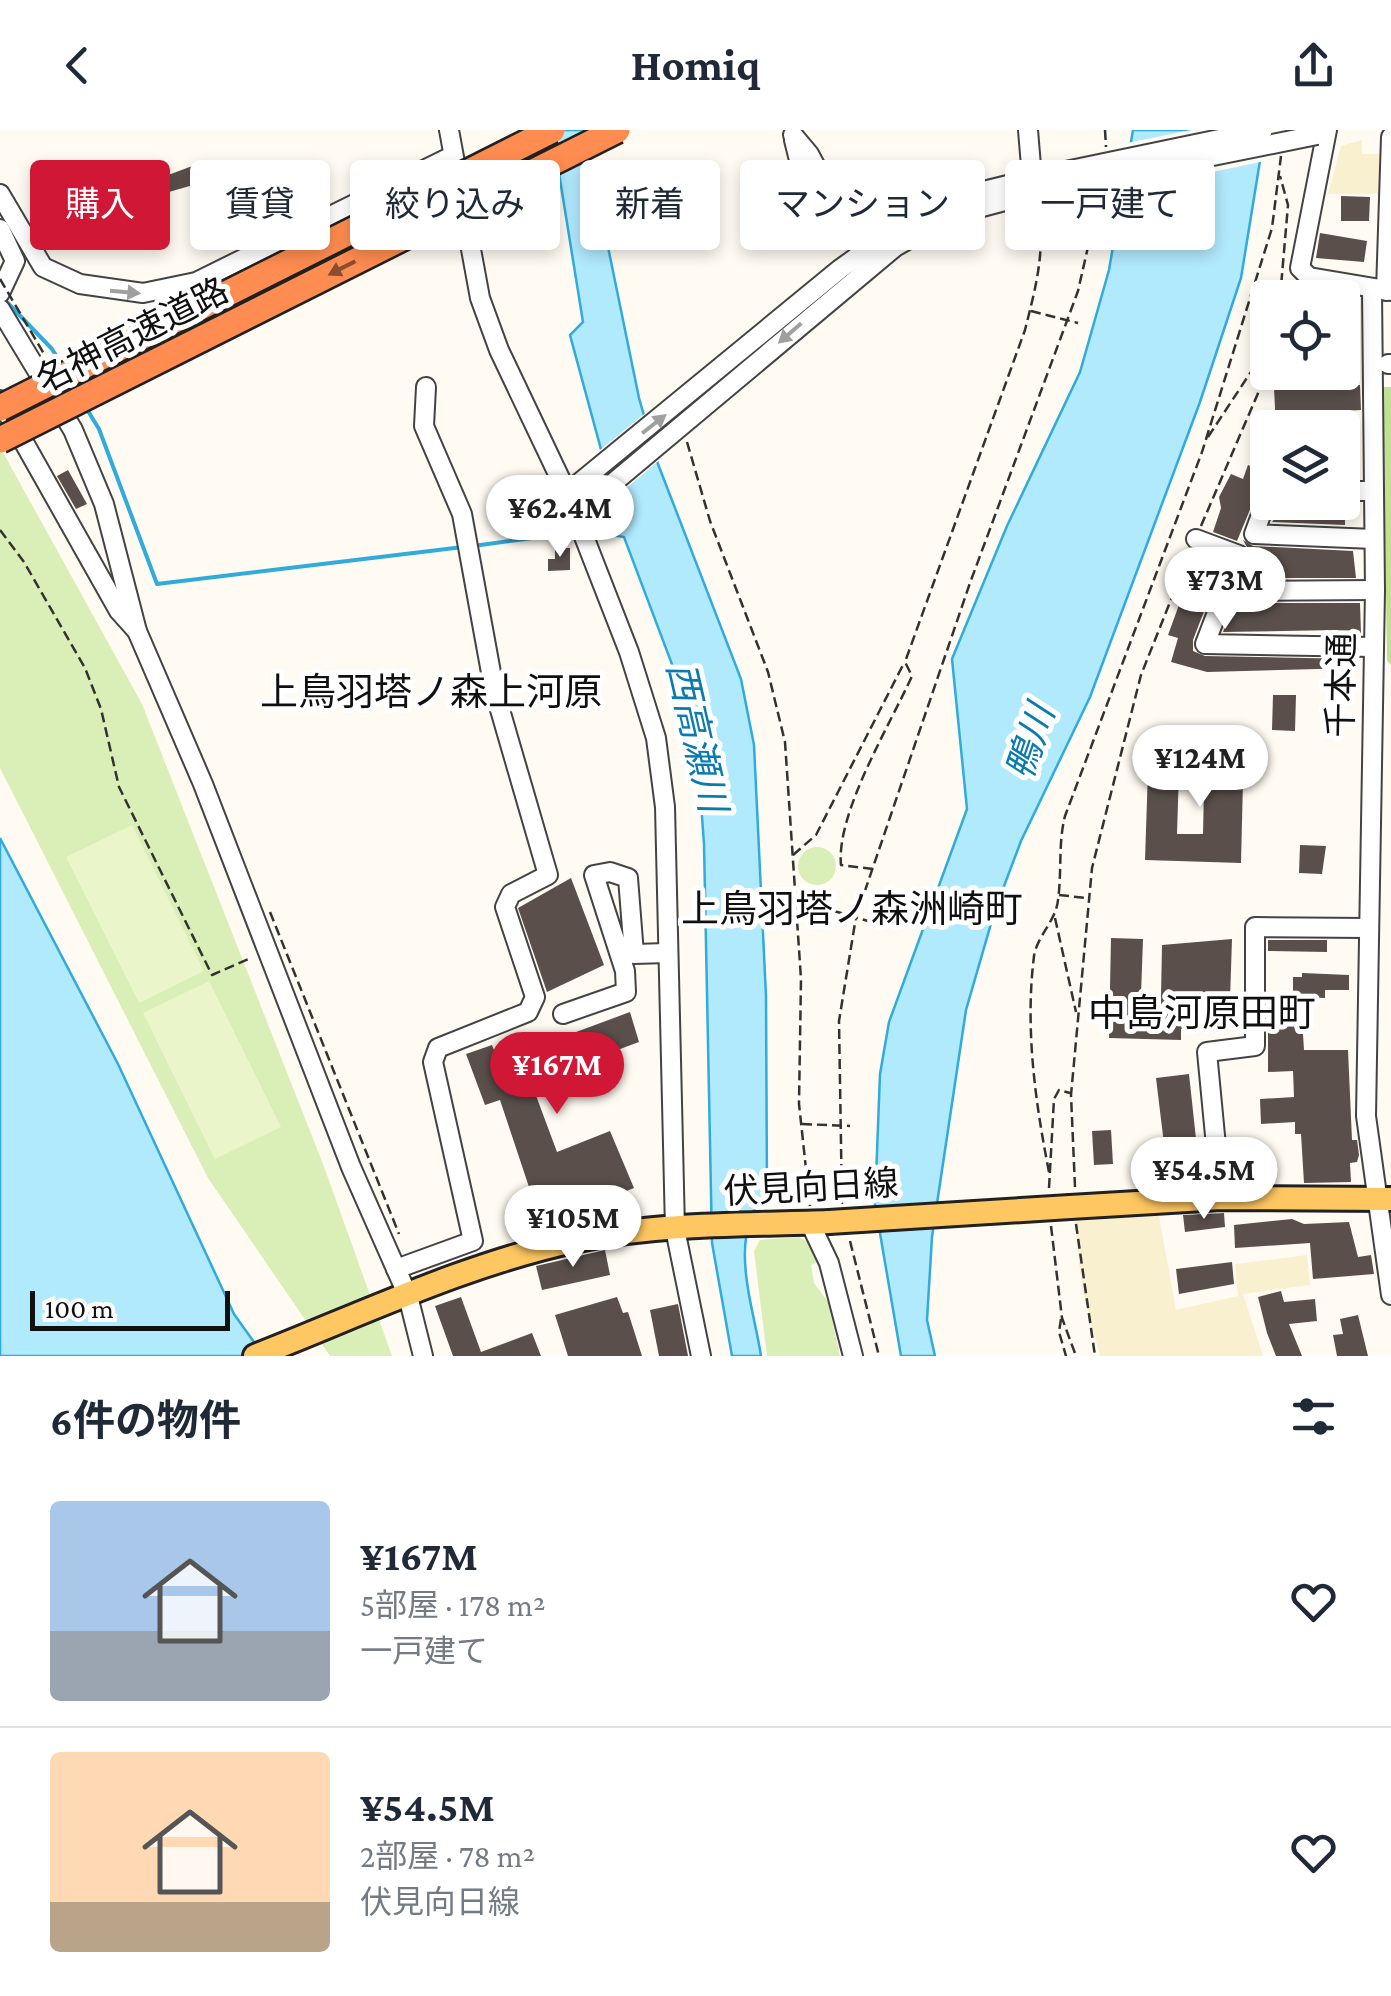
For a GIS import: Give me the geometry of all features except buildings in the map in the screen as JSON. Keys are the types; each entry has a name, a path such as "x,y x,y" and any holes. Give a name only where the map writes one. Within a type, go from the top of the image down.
{"highway":[{"name":"名神高速道路","path":"0,408 552,130"},
{"name":"名神高速道路","path":"0,440 617,130"}],"main road":[{"name":"伏見向日線","path":"255,1356 405,1298 576,1240 820,1218 1074,1204 1221,1198 1384,1200"}],"street":[{"path":"449,130 480,298 498,350 576,514 630,652 656,738 664,791 667,953 682,1229 701,1356"},
{"path":"1028,130 1030,160"},
{"path":"1141,160 1263,130"},
{"path":"792,132 809,154 865,260"},
{"path":"1172,160 1328,132 1300,268 1309,277 1383,291"},
{"name":"千本通","path":"1390,137 1374,491 1366,1116 1384,1200 1391,1296"},
{"path":"0,194 43,268 80,284 116,292 169,290 196,282 452,156"},
{"path":"576,514 910,220 951,199 1005,185"},
{"path":"865,260 952,215 1005,198"},
{"path":"0,228 15,261 0,294"},
{"path":"0,308 29,351 89,467 116,541 138,631 203,784 350,1168 396,1270 423,1356"},
{"path":"396,1270 472,1241 433,1062 438,1048 528,1012 535,996 505,907 510,894 548,876 494,689 462,514 424,426 426,386"},
{"path":"0,400 118,611 138,631"},
{"path":"567,493 690,411"},
{"path":"1360,491 1374,491"},
{"path":"1259,520 1254,534 1374,539"},
{"path":"1196,539 1240,555 1205,644 1374,647"},
{"path":"1225,591 1375,590"},
{"path":"563,1014 626,992 625,972 594,875 610,872 628,878 634,954 667,953"},
{"path":"1221,1198 1207,1052 1255,1046 1255,927 1367,928"},
{"path":"820,1218 853,1356"}],"path":[{"path":"1104,156 1105,130"},
{"path":"1049,1172 1031,1056 1034,954 1055,917 1059,894 1058,844 1065,816 1205,442 1272,228 1282,145"},
{"path":"1280,174 1288,205 1282,280"},
{"path":"792,856 816,835 905,662 1030,311 1039,250"},
{"path":"820,1218 838,1125 839,1022 856,918 970,583 1067,320 1085,250"},
{"path":"0,279 48,360"},
{"path":"1030,311 1078,323"},
{"path":"1205,442 1250,373"},
{"path":"1095,1356 1077,1256 1071,1095 1088,898 1141,675 1259,390"},
{"path":"690,411 688,457 768,672 781,724 802,999 801,1124 820,1218"},
{"path":"0,530 24,562 85,668 97,696 119,787 212,974 248,959"},
{"path":"874,869 841,865 840,852 855,802 912,676 905,662"},
{"path":"1059,894 1088,898"},
{"path":"834,912 868,921"},
{"path":"1055,917 1078,1018"},
{"path":"1049,1190 1055,1096 1064,1089 1071,1095"},
{"path":"801,1124 850,1126"},
{"path":"1051,1227 1062,1318 1076,1356"},
{"path":"850,1239 878,1356"},
{"path":"1062,1318 1058,1332 1066,1356"}],"shaded area":[{"path":"1362,140 1362,154 1383,154 1382,194 1328,194 1341,146"},
{"path":"1158,1211 1176,1310 1238,1296 1235,1264 1307,1255 1310,1285 1243,1294 1263,1356 1100,1356 1082,1289 1074,1217"}],"green space":[{"path":"1383,387 1391,387 1391,665 1387,661"},
{"path":"0,447 142,704 323,1164 392,1356 330,1356 208,1178 0,768"},
{"path":"132,825 204,971 139,1003 66,857"},
{"path":"817,847 830,853 836,866 830,879 817,885 804,879 798,866 804,853"},
{"path":"209,981 281,1127 215,1159 143,1013"},
{"path":"799,1237 815,1246 816,1263 811,1265 814,1283 828,1302 840,1356 767,1356 754,1251 760,1240"}],"water":[{"name":"西高瀬川","path":"552,130 584,130 590,160 580,160 580,250 609,250 639,398 658,464 741,679 754,745 766,996 767,1192 755,1210 745,1249 761,1356 732,1356 712,1243 704,844 698,762 687,704 624,537 606,534 600,517 612,490 570,335 583,322 560,160 557,160"},
{"name":"鴨川","path":"1133,130 1265,130 1241,278 1200,402 1090,697 1021,841 995,910 966,1010 932,1237 927,1320 935,1356 901,1356 875,1204 880,1074 889,1022 967,809 952,659 1007,526 1080,372 1112,250 1215,250 1215,160 1128,160"},
{"path":"0,838 118,1064 234,1314 264,1356 0,1356"}],"pier":[{"path":"1191,130 1270,130 1265,161 1215,172 1215,160 1124,160 1127,143"},
{"path":"648,411 662,458 596,514 606,490 595,454"}],"waterway":[{"path":"4,299 52,349 63,367"},
{"path":"85,406 99,429 157,584 463,547"},
{"path":"586,528 605,521"},
{"path":"473,546 577,532"}],"district":[{"name":"上鳥羽塔ノ森上河原","path":"431,692"},
{"name":"上鳥羽塔ノ森洲崎町","path":"852,909"},
{"name":"中島河原田町","path":"1202,1013"}]}
